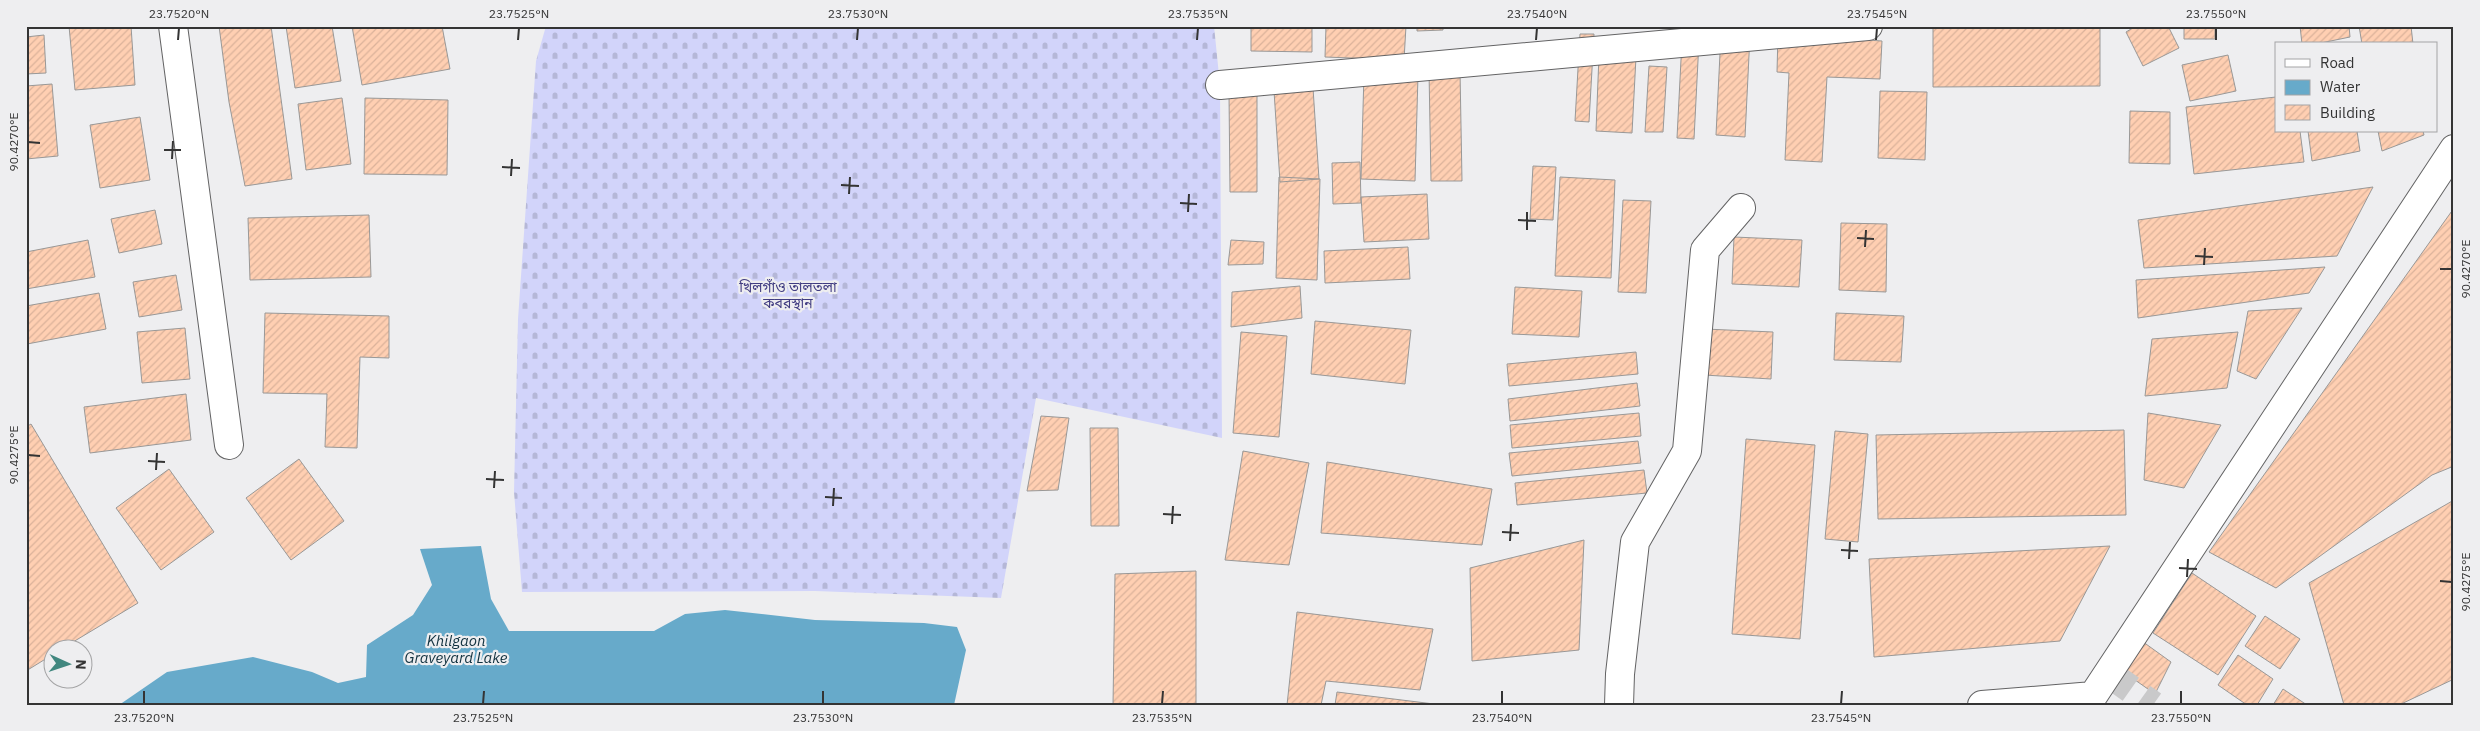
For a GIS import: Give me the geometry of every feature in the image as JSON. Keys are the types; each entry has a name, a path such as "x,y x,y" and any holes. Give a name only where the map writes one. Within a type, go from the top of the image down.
{"street":[{"path":"173,26 229,445"},
{"path":"1220,85 1868,26"},
{"path":"1982,705 2090,700 2454,149"},
{"path":"1620,705 1620,674 1635,542 1687,451 1705,250 1741,208"}],"green space":[{"name":"খিলগাঁও তালতলা কবরস্থান","path":"546,26 1214,26 1220,85 1222,438 1036,398 1001,598 815,591 522,592 514,492 518,319 536,61"}],"water":[{"name":"Khilgaon Graveyard Lake","path":"481,546 491,599 509,631 654,631 685,614 725,610 815,620 924,623 957,627 966,650 954,705 119,705 167,672 253,657 312,672 338,683 366,677 367,645 413,615 432,585 420,549"}],"building":[{"path":"69,26 131,26 135,85 75,90"},
{"path":"219,26 271,26 292,179 245,186 229,102"},
{"path":"286,26 332,26 341,81 295,88"},
{"path":"352,26 442,26 450,69 362,85"},
{"path":"1251,26 1312,26 1312,52 1251,51"},
{"path":"1326,26 1406,26 1404,60 1325,57"},
{"path":"1417,26 1443,26 1443,30 1417,31"},
{"path":"1933,26 2100,26 2100,86 1933,87"},
{"path":"2136,26 2168,26 2179,48 2143,66 2126,32"},
{"path":"2184,26 2215,26 2215,39 2184,39"},
{"path":"2300,26 2349,26 2350,37 2326,42 2302,42"},
{"path":"2359,26 2411,26 2413,42 2362,42"},
{"path":"1721,33 1750,35 1745,137 1716,135"},
{"path":"1580,34 1594,34 1589,122 1575,121"},
{"path":"1778,34 1882,41 1880,79 1827,77 1822,162 1785,160 1789,73 1777,72"},
{"path":"44,35 46,73 26,74 26,37"},
{"path":"1682,40 1699,41 1694,139 1677,138"},
{"path":"1599,55 1636,57 1632,133 1596,131"},
{"path":"2228,55 2236,91 2190,101 2182,65"},
{"path":"1649,66 1667,67 1663,132 1645,132"},
{"path":"1429,71 1460,71 1462,181 1431,181"},
{"path":"1364,74 1418,75 1415,181 1361,179"},
{"path":"52,84 58,156 26,159 26,86"},
{"path":"1313,88 1319,179 1280,182 1274,91"},
{"path":"1880,91 1927,92 1925,160 1878,158"},
{"path":"1229,94 1257,94 1257,192 1230,192"},
{"path":"2275,97 2275,132 2300,132 2304,162 2194,174 2186,107"},
{"path":"342,98 351,164 306,170 298,104"},
{"path":"365,98 448,100 447,175 364,174"},
{"path":"2130,111 2170,112 2170,164 2129,163"},
{"path":"140,117 150,180 100,188 90,125"},
{"path":"2308,132 2357,132 2360,151 2312,161"},
{"path":"2378,132 2423,132 2424,135 2382,151"},
{"path":"1360,162 1361,203 1333,204 1332,163"},
{"path":"1533,166 1556,167 1553,220 1530,219"},
{"path":"1279,177 1320,179 1317,280 1276,278"},
{"path":"1560,177 1615,180 1611,278 1555,276"},
{"path":"2373,187 2337,256 2144,268 2138,220"},
{"path":"1427,194 1429,239 1364,242 1361,197"},
{"path":"1623,200 1651,201 1646,293 1618,292"},
{"path":"2454,208 2454,466 2432,475 2276,588 2209,552"},
{"path":"155,210 162,244 119,253 111,219"},
{"path":"369,215 371,277 250,280 248,218"},
{"path":"1841,223 1887,224 1886,292 1839,290"},
{"path":"1734,237 1802,240 1799,287 1732,284"},
{"path":"88,240 95,277 26,289 26,252"},
{"path":"1231,240 1264,242 1263,264 1228,265"},
{"path":"1408,247 1410,279 1325,283 1324,251"},
{"path":"2325,267 2309,293 2138,318 2136,280"},
{"path":"176,275 182,310 139,317 133,282"},
{"path":"1300,286 1302,318 1231,327 1232,292"},
{"path":"1515,287 1582,291 1579,337 1512,334"},
{"path":"99,293 106,329 27,344 26,306"},
{"path":"2302,308 2256,379 2237,371 2248,311"},
{"path":"265,313 389,316 389,358 360,357 357,448 325,447 327,394 263,393"},
{"path":"1836,313 1904,316 1901,362 1834,360"},
{"path":"1315,321 1411,330 1405,384 1311,374"},
{"path":"185,328 190,379 142,383 137,332"},
{"path":"1705,329 1773,332 1771,379 1704,375"},
{"path":"1241,332 1287,336 1279,437 1233,433"},
{"path":"2238,332 2227,388 2145,396 2152,339"},
{"path":"1636,352 1638,374 1509,386 1507,364"},
{"path":"1637,383 1640,406 1510,421 1508,399"},
{"path":"186,394 191,440 90,453 84,407"},
{"path":"1639,413 1641,436 1512,448 1510,425"},
{"path":"2148,413 2221,425 2184,488 2144,480"},
{"path":"1041,416 1069,418 1058,490 1027,491"},
{"path":"31,424 138,603 80,638 42,638 42,661 26,671 26,427"},
{"path":"1090,428 1118,428 1119,526 1091,526"},
{"path":"2124,430 2126,515 1878,519 1876,435"},
{"path":"1835,431 1868,434 1858,542 1825,539"},
{"path":"1746,439 1815,445 1800,639 1732,634"},
{"path":"1638,441 1641,463 1512,476 1509,453"},
{"path":"1243,451 1309,463 1289,565 1225,560"},
{"path":"299,459 344,521 291,560 246,498"},
{"path":"1327,462 1492,489 1482,545 1321,533"},
{"path":"169,469 214,532 161,570 116,508"},
{"path":"1644,470 1647,493 1517,505 1515,483"},
{"path":"2454,500 2454,679 2399,705 2344,705 2309,583"},
{"path":"1584,540 1579,650 1472,661 1470,568"},
{"path":"2110,546 2060,641 1874,657 1869,559"},
{"path":"1196,571 1196,705 1113,705 1115,574"},
{"path":"2192,573 2256,616 2218,675 2153,633"},
{"path":"1297,612 1433,629 1420,690 1326,681 1321,705 1287,705"},
{"path":"2265,616 2300,639 2280,669 2245,646"},
{"path":"2139,639 2171,662 2155,694 2118,668"},
{"path":"2238,655 2273,679 2257,705 2247,705 2218,685"},
{"path":"2283,689 2307,705 2273,705"},
{"path":"1337,692 1434,704 1434,705 1335,705"}],"tunnel":[{"path":"2108,673 2153,705"}]}
